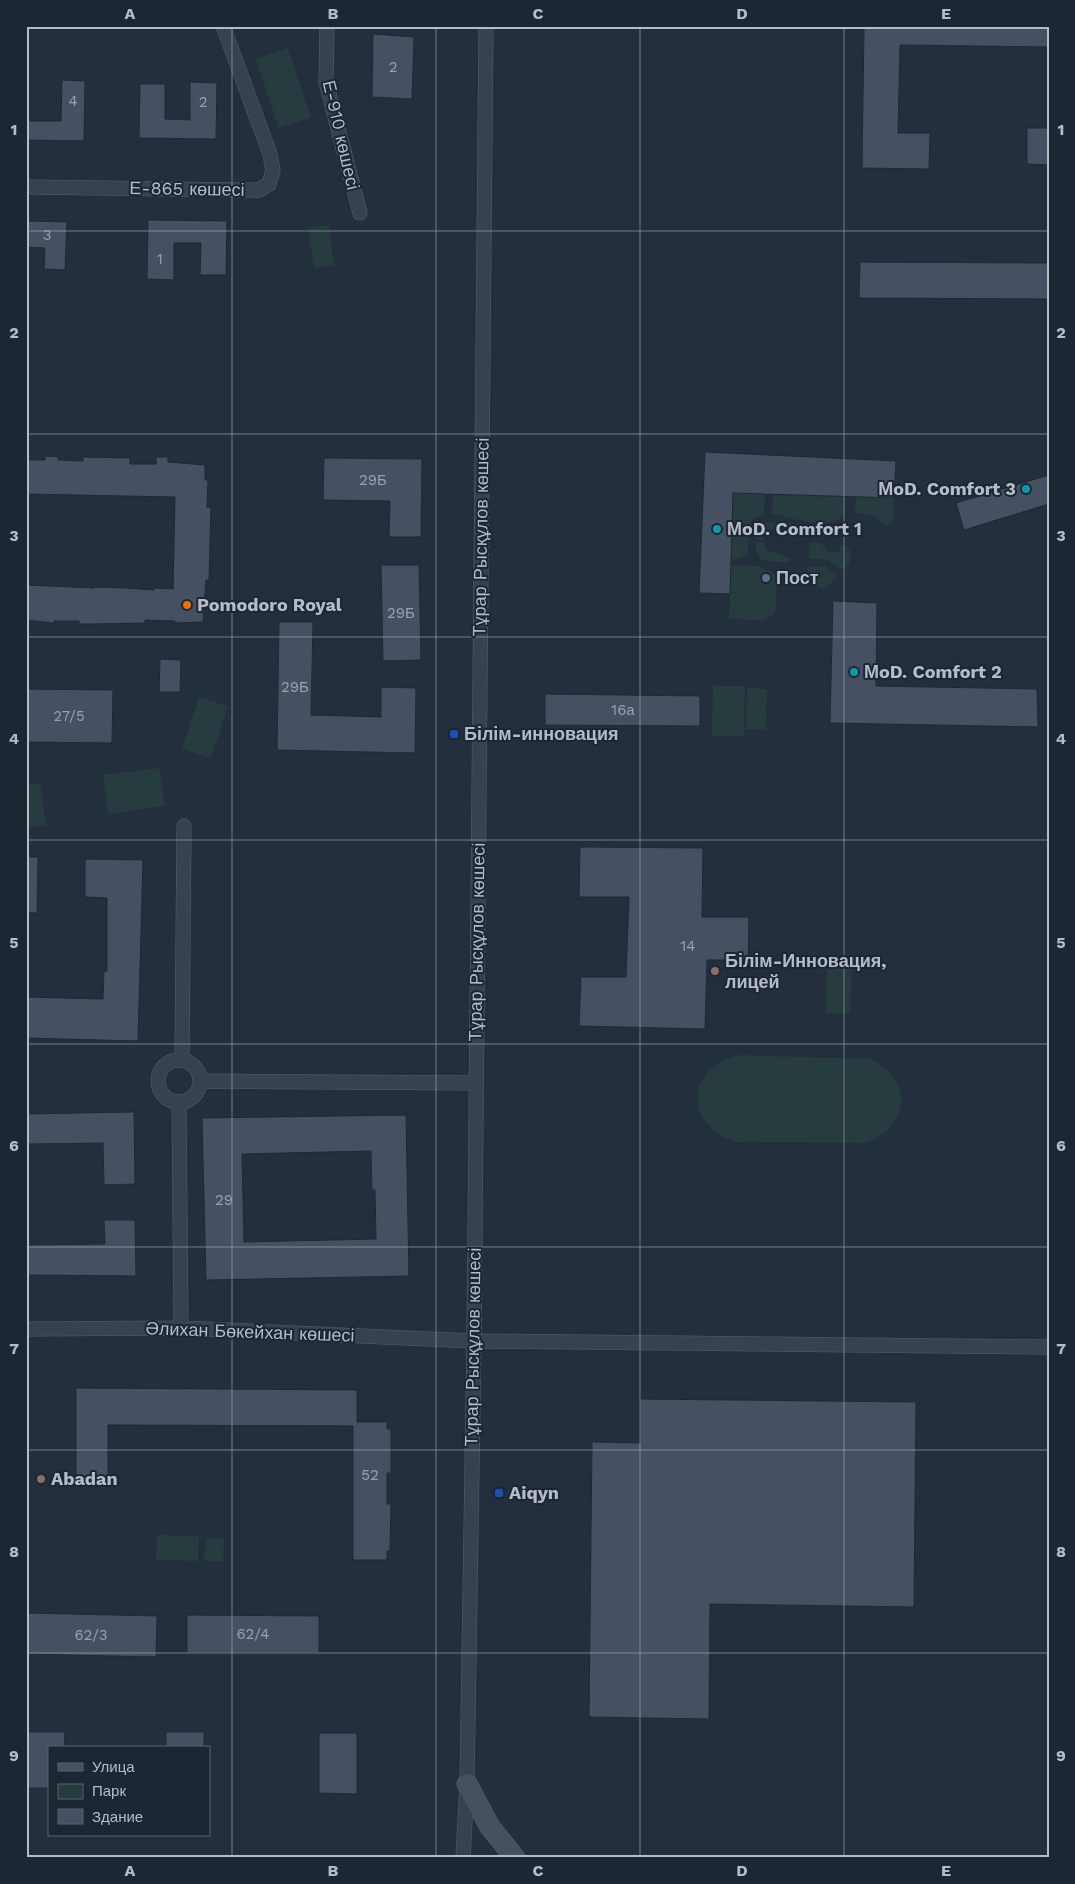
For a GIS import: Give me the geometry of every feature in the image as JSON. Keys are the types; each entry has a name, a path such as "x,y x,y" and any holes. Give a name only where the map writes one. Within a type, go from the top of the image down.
{"main road":[{"path":"467,1784 490,1827 516,1858"}],"street":[{"name":"Е-865 көшесі","path":"26,187 259,190 269,184 273,171 270,154 223,26"},
{"name":"Е-910 көшесі","path":"327,26 326,82 360,213"},
{"name":"Тұрар Рысқұлов көшесі","path":"463,1858 467,1784 474,1341 486,26"},
{"path":"182,1060 184,826"},
{"path":"175,1060 182,1060 193,1065 200,1075 200,1081 196,1094 186,1101 179,1102 172,1101 164,1096 158,1079 163,1067 175,1060"},
{"path":"200,1081 475,1083"},
{"path":"179,1102 181,1328"},
{"name":"Әлихан Бөкейхан көшесі","path":"26,1329 181,1328 474,1341 1049,1348"}],"green space":[{"path":"288,48 311,117 279,128 256,59"},
{"path":"329,225 334,265 314,268 308,228"},
{"path":"733,493 765,494 764,515 753,519 750,523 748,552 741,559 731,559"},
{"path":"773,494 845,496 844,514 837,520 829,523 819,523 772,514"},
{"path":"856,497 894,498 893,521 886,526 877,517 855,512"},
{"path":"768,522 779,523 780,526 767,532 762,540 756,539 758,527"},
{"path":"786,522 815,528 812,535 809,536 791,531"},
{"path":"756,542 763,542 766,550 791,560 787,562 769,561 760,558 756,549"},
{"path":"815,542 824,546 827,551 839,553 841,544 846,546 851,556 849,563 843,570 827,560 809,558 809,546"},
{"path":"731,565 758,566 774,573 777,580 776,609 774,614 764,620 729,619"},
{"path":"824,566 838,576 824,589 810,584 810,575 806,567"},
{"path":"713,686 745,686 744,736 712,736"},
{"path":"747,688 767,689 766,730 746,729"},
{"path":"199,697 228,706 211,758 182,749"},
{"path":"159,768 165,806 108,814 103,775"},
{"path":"40,783 46,825 26,828 26,785"},
{"path":"827,967 852,967 850,1013 826,1013"},
{"path":"741,1055 871,1059 885,1068 894,1078 900,1090 899,1114 882,1135 867,1143 737,1142 719,1134 707,1123 700,1111 698,1097 701,1083 709,1071 723,1061"},
{"path":"157,1535 199,1536 198,1561 156,1560"},
{"path":"206,1538 224,1539 223,1562 204,1561"}],"building":[{"path":"864,26 1049,26 1049,47 900,45 898,133 930,133 929,169 862,168"},
{"path":"373,34 414,37 412,99 372,97"},
{"path":"62,80 85,81 84,141 26,140 26,121 61,121"},
{"path":"190,82 217,83 216,139 139,138 140,84 165,84 165,119 190,120"},
{"path":"1027,128 1049,128 1049,165 1027,164"},
{"path":"148,220 227,221 226,275 200,275 201,243 174,243 174,280 147,279"},
{"path":"26,221 67,222 65,270 44,269 45,248 26,247"},
{"path":"860,262 1049,263 1049,299 859,298"},
{"name":"МoD. Comfort 1","path":"705,452 896,461 894,498 733,493 730,594 699,593"},
{"path":"45,456 58,457 58,460 83,461 83,457 130,458 130,464 156,464 156,457 168,457 168,462 205,465 205,480 208,480 207,507 211,507 209,580 206,580 203,622 175,623 175,621 145,620 145,623 79,624 79,621 54,621 54,623 26,620 26,585 154,590 154,588 173,589 175,497 26,494 26,460 45,460"},
{"path":"324,458 422,459 421,537 389,537 390,501 323,500"},
{"name":"МoD. Comfort 3","path":"1049,475 1049,504 964,530 956,503"},
{"path":"381,565 419,565 421,660 383,661"},
{"name":"МoD. Comfort 2","path":"833,601 877,603 876,686 1037,689 1038,727 830,723"},
{"path":"279,622 313,622 311,715 381,717 381,687 416,688 415,753 277,750"},
{"path":"160,659 181,660 180,692 159,692"},
{"path":"26,689 113,690 112,743 26,742"},
{"path":"545,694 700,696 700,726 545,725"},
{"path":"580,847 703,848 702,917 749,917 748,960 707,960 705,1029 579,1026 581,977 626,977 629,897 579,897"},
{"path":"26,857 38,857 37,913 26,913"},
{"path":"85,859 143,860 138,1041 26,1038 26,997 103,999 104,971 107,971 107,898 85,897"},
{"path":"134,1112 135,1184 104,1185 103,1143 26,1144 26,1114"},
{"path":"406,1115 409,1276 206,1280 202,1118","holes":["371,1151 372,1190 375,1190 376,1239 244,1242 242,1154"]},
{"path":"104,1220 135,1220 136,1276 26,1275 26,1245 105,1244"},
{"path":"76,1388 357,1390 357,1422 387,1422 387,1429 391,1429 391,1473 387,1473 387,1504 391,1504 390,1551 387,1551 387,1560 353,1560 353,1426 108,1425 108,1478 76,1478"},
{"path":"640,1399 916,1402 914,1607 710,1604 709,1719 589,1717 592,1442 640,1443"},
{"path":"26,1613 157,1616 156,1657 26,1654"},
{"path":"187,1615 319,1616 319,1653 187,1653"},
{"path":"26,1732 65,1732 64,1746 48,1746 48,1788 26,1788"},
{"path":"166,1732 204,1732 204,1746 166,1746"},
{"path":"319,1733 357,1733 357,1794 319,1793"}],"place":[{"name":"МoD. Comfort 3","path":"1026,489"},
{"name":"МoD. Comfort 1","path":"717,529"},
{"name":"Пост","path":"766,578"},
{"name":"Pomodoro Royal","path":"187,605"},
{"name":"МoD. Comfort 2","path":"854,672"},
{"name":"Білім-инновация","path":"454,734"},
{"name":"Білім-Инновация, лицей","path":"715,971"},
{"name":"Abadan","path":"41,1479"},
{"name":"Aiqyn","path":"499,1493"}]}
